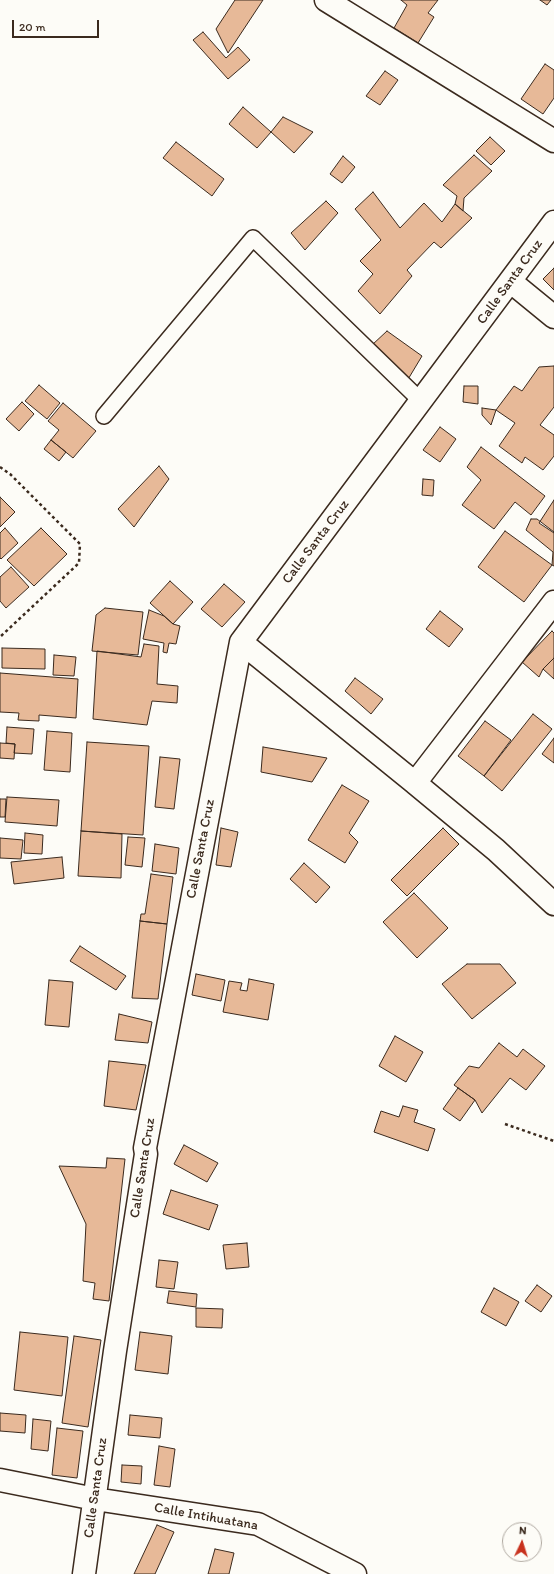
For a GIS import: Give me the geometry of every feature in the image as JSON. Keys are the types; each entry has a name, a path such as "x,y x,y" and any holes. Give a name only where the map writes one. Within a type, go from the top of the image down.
{"street":[{"path":"326,0 554,141"},
{"name":"Calle Santa Cruz","path":"84,1574 115,1351 146,1154 145,1148 241,642 554,222"},
{"path":"510,282 554,317"},
{"path":"415,783 554,602"},
{"path":"241,642 496,850 554,904"},
{"name":"Calle Intihuatana","path":"0,1480 95,1499 258,1524 354,1574"}],"lane":[{"path":"104,416 253,238 421,400"}],"path":[{"path":"0,467 10,474 80,544 79,563 0,637"},
{"path":"506,1124 554,1141"}],"building":[{"path":"235,0 263,0 228,53 216,29"},
{"path":"401,0 438,0 428,13 434,17 418,43 394,28 407,5"},
{"path":"540,0 551,0 547,5"},
{"path":"203,32 226,58 238,47 250,60 228,79 193,40"},
{"path":"545,64 554,70 554,98 543,114 521,99"},
{"path":"385,71 398,80 380,105 366,96"},
{"path":"243,107 271,132 257,148 229,124"},
{"path":"283,117 313,132 294,153 271,132"},
{"path":"490,137 505,151 491,165 476,151"},
{"path":"176,142 224,179 212,196 163,158"},
{"path":"474,155 492,171 464,198 463,211 455,204 457,196 443,185"},
{"path":"343,156 355,167 342,183 330,174"},
{"path":"373,192 400,228 424,203 442,222 455,204 472,218 441,248 434,242 407,270 412,276 380,314 358,291 373,274 360,261 381,240 355,209"},
{"path":"326,201 338,213 305,250 291,233"},
{"path":"554,268 554,290 543,279"},
{"path":"387,331 422,356 407,381 372,345"},
{"path":"554,366 554,407 540,425 554,435 554,456 543,470 525,457 522,463 499,446 515,423 496,410 514,386 522,391 539,367"},
{"path":"39,385 60,403 47,419 25,401"},
{"path":"464,386 478,386 478,404 463,402"},
{"path":"22,402 34,414 19,431 6,419"},
{"path":"63,403 96,431 73,458 51,440 59,430 48,421"},
{"path":"482,408 496,410 491,425 482,415"},
{"path":"440,427 456,439 440,462 423,450"},
{"path":"51,440 66,452 59,461 44,449"},
{"path":"481,447 545,496 531,515 515,502 494,529 462,505 481,480 467,467"},
{"path":"159,466 169,479 134,527 118,509"},
{"path":"423,479 434,480 433,496 422,495"},
{"path":"0,497 15,512 0,527"},
{"path":"554,500 554,533 539,523"},
{"path":"531,519 537,519 554,532 554,566 552,565 553,552 526,530"},
{"path":"5,528 18,543 1,559 0,533"},
{"path":"41,528 67,554 34,586 7,560"},
{"path":"505,531 552,565 524,602 478,567"},
{"path":"11,567 29,587 6,608 0,601 0,577"},
{"path":"170,581 193,602 173,624 150,603"},
{"path":"224,584 245,602 222,627 201,609"},
{"path":"105,608 143,612 138,655 92,651 96,615"},
{"path":"149,610 164,616 173,624 180,626 176,644 169,643 167,653 163,652 164,643 143,639"},
{"path":"440,611 463,629 449,647 426,629"},
{"path":"552,631 554,633 554,658 543,669 539,677 522,662"},
{"path":"144,644 159,646 157,684 178,686 177,703 152,701 147,725 93,719 97,651 141,657"},
{"path":"2,648 45,649 45,669 2,668"},
{"path":"54,655 76,657 74,676 53,675"},
{"path":"554,658 554,679 543,669"},
{"path":"0,673 78,679 76,718 39,715 39,721 18,720 19,713 0,712"},
{"path":"355,678 383,699 371,714 345,691"},
{"path":"533,714 552,729 502,791 484,776"},
{"path":"485,721 511,740 484,776 458,756"},
{"path":"7,727 34,729 32,754 14,753 15,744 6,743"},
{"path":"47,731 72,733 70,772 44,770"},
{"path":"554,738 554,763 542,754"},
{"path":"87,742 149,746 143,835 81,831"},
{"path":"0,743 15,744 14,759 0,758"},
{"path":"263,747 327,758 312,782 261,772"},
{"path":"160,757 180,759 174,809 155,807"},
{"path":"342,785 369,801 349,833 358,842 345,863 308,840"},
{"path":"7,797 59,800 57,826 5,822"},
{"path":"0,799 6,799 5,817 0,817"},
{"path":"221,828 238,832 231,867 216,865"},
{"path":"443,828 459,844 407,896 391,880"},
{"path":"81,831 122,834 121,878 78,876"},
{"path":"25,833 43,835 42,854 24,853"},
{"path":"128,837 145,838 142,867 125,865"},
{"path":"0,838 23,840 21,859 0,858"},
{"path":"155,844 179,848 176,874 152,871"},
{"path":"62,857 64,878 14,884 11,862"},
{"path":"304,863 330,887 316,903 290,879"},
{"path":"151,874 173,877 167,924 140,921 141,914 145,914"},
{"path":"414,893 448,928 417,958 383,922"},
{"path":"140,921 167,924 158,999 132,998"},
{"path":"80,946 126,976 116,990 70,961"},
{"path":"467,964 500,964 516,983 472,1019 442,984"},
{"path":"196,974 225,980 221,1001 192,995"},
{"path":"249,979 274,984 268,1020 223,1012 229,981 242,983 240,990 247,991"},
{"path":"49,980 73,982 69,1027 45,1025"},
{"path":"119,1014 152,1022 148,1043 115,1040"},
{"path":"395,1036 423,1052 406,1082 379,1066"},
{"path":"499,1043 517,1057 523,1049 545,1066 526,1090 510,1078 482,1113 475,1100 454,1085 469,1066 479,1068"},
{"path":"109,1061 146,1065 136,1110 104,1106"},
{"path":"458,1088 475,1100 460,1121 443,1109"},
{"path":"403,1106 418,1110 414,1122 435,1129 428,1151 374,1132 381,1111 399,1117"},
{"path":"184,1145 218,1163 207,1182 174,1164"},
{"path":"107,1158 125,1159 109,1301 93,1299 95,1283 83,1281 86,1224 59,1166 106,1168"},
{"path":"171,1190 218,1205 209,1230 163,1214"},
{"path":"247,1243 249,1267 226,1269 223,1245"},
{"path":"159,1260 178,1262 174,1289 156,1287"},
{"path":"537,1285 552,1296 541,1312 525,1301"},
{"path":"494,1288 519,1302 506,1326 481,1312"},
{"path":"169,1291 197,1294 196,1307 167,1303"},
{"path":"196,1308 223,1309 222,1328 196,1327"},
{"path":"20,1332 68,1337 62,1396 14,1390"},
{"path":"140,1332 172,1336 168,1374 135,1370"},
{"path":"74,1336 101,1340 88,1427 62,1423"},
{"path":"0,1413 26,1415 25,1433 0,1431"},
{"path":"130,1415 162,1418 160,1438 128,1435"},
{"path":"33,1419 51,1421 48,1451 31,1449"},
{"path":"57,1428 83,1431 77,1478 52,1475"},
{"path":"159,1446 175,1449 170,1487 154,1485"},
{"path":"122,1465 142,1466 141,1484 121,1482"},
{"path":"157,1525 174,1532 155,1574 134,1574"},
{"path":"215,1549 234,1553 229,1574 208,1574"}]}
